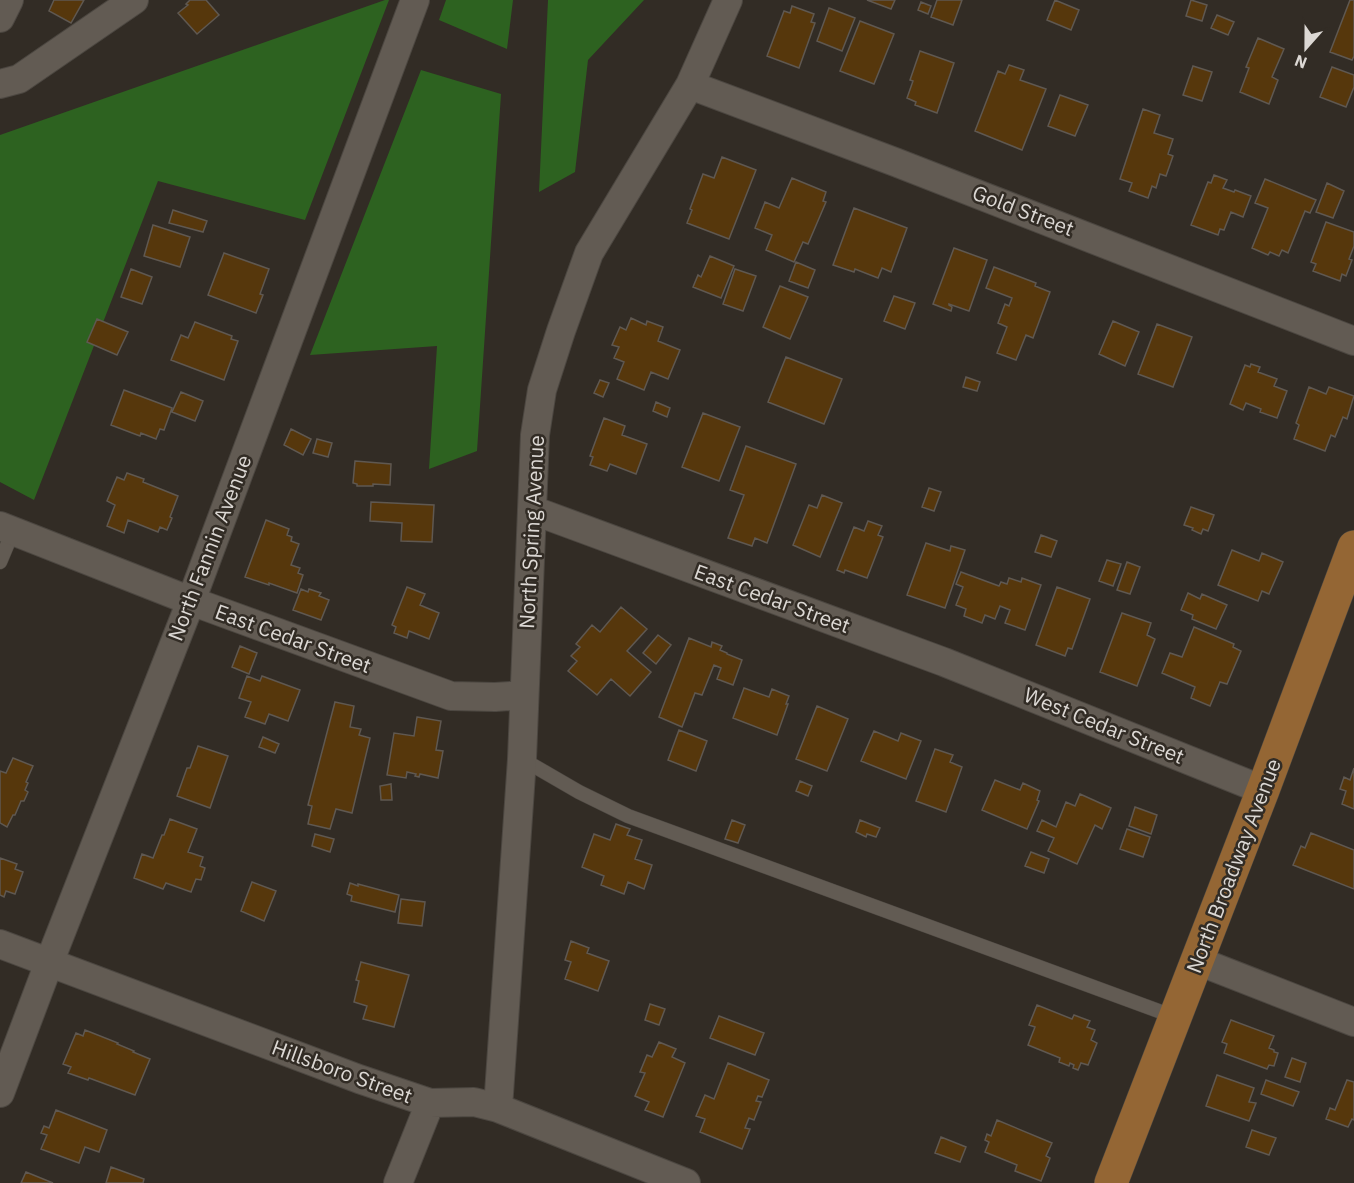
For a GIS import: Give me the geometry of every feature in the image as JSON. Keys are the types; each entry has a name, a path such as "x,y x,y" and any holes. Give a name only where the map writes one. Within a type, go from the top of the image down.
{"main road":[{"name":"North Broadway Avenue","path":"1111,1183 1198,961 1354,547"}],"street":[{"path":"0,18 9,0"},
{"path":"0,84 19,79 134,0"},
{"name":"North Fannin Avenue","path":"0,1093 190,601 415,0"},
{"name":"North Spring Avenue","path":"498,1108 522,759 535,435 543,390 589,253 690,85 728,0"},
{"name":"Gold Street","path":"690,85 906,166 1354,341"},
{"name":"East Cedar Street","path":"532,510 944,662"},
{"name":"East Cedar Street","path":"6,528 190,601 451,696 525,695"},
{"name":"West Cedar Street","path":"944,662 1263,790"},
{"name":"Hillsboro Street","path":"0,944 359,1079 430,1103 474,1102 498,1108 686,1183"},
{"path":"1198,961 1354,1022"},
{"path":"398,1183 430,1103"}],"lane":[{"path":"0,562 6,528"},
{"path":"522,759 579,792 628,816 1176,1017"}],"green space":[{"path":"389,0 305,220 158,181 34,500 0,482 0,135"},
{"path":"446,0 513,0 507,49 439,20"},
{"path":"548,0 644,0 588,60 575,172 539,192"},
{"path":"421,70 501,94 477,451 429,469 437,346 310,355"}],"building":[{"path":"54,0 84,0 71,23 49,11"},
{"path":"190,0 206,0 219,15 197,34 178,13 188,5 186,4"},
{"path":"867,0 895,0 891,9"},
{"path":"937,0 962,0 953,25 931,17"},
{"path":"1055,0 1079,10 1071,30 1047,20"},
{"path":"1191,0 1207,5 1202,21 1186,16"},
{"path":"1350,0 1354,0 1354,56 1352,60 1330,52"},
{"path":"921,2 931,6 928,14 918,10"},
{"path":"792,6 814,14 811,22 815,23 799,68 767,56 784,11 790,13"},
{"path":"829,8 855,18 842,51 817,41"},
{"path":"1217,15 1234,22 1228,35 1211,28"},
{"path":"860,21 894,34 874,84 840,71"},
{"path":"1258,38 1284,49 1272,77 1278,80 1269,104 1240,92 1249,68 1246,67"},
{"path":"920,51 954,63 937,113 915,105 916,102 907,98 913,81 910,80"},
{"path":"1009,65 1024,70 1020,80 1046,89 1022,150 975,131 998,71 1005,74"},
{"path":"1193,66 1212,72 1202,101 1183,95"},
{"path":"1332,67 1354,75 1354,87 1346,107 1320,97"},
{"path":"1060,95 1088,105 1075,136 1048,126"},
{"path":"1143,109 1160,115 1154,133 1173,139 1168,154 1173,156 1166,176 1160,174 1156,188 1152,186 1148,198 1129,191 1132,183 1120,179"},
{"path":"722,157 756,170 729,239 687,223 703,174 714,178"},
{"path":"1214,175 1227,180 1223,188 1251,196 1243,217 1231,212 1224,230 1220,229 1218,235 1191,225 1208,182 1211,183"},
{"path":"792,178 826,192 823,201 826,202 808,244 803,242 794,262 766,250 772,235 755,228 765,202 779,208"},
{"path":"1265,179 1316,200 1310,213 1305,211 1288,253 1282,250 1279,256 1270,252 1268,255 1252,248 1268,208 1255,203"},
{"path":"1327,183 1344,191 1333,218 1316,212"},
{"path":"854,208 907,228 891,272 882,268 878,278 855,269 854,272 833,265"},
{"path":"173,210 207,221 203,232 169,223"},
{"path":"1326,222 1354,232 1354,246 1349,259 1352,260 1346,276 1342,274 1340,281 1313,271 1316,264 1311,262"},
{"path":"153,225 190,237 180,267 144,256"},
{"path":"954,248 987,260 969,311 949,304 952,307 951,311 933,304"},
{"path":"224,253 269,269 256,313 208,295"},
{"path":"710,256 734,266 721,298 693,287 698,275 701,277"},
{"path":"796,262 815,270 808,288 789,281"},
{"path":"994,267 1036,283 1035,286 1050,292 1033,338 1026,335 1016,360 997,353 1007,327 998,323 1005,304 1009,306 1012,298 986,288"},
{"path":"131,269 152,277 142,304 121,297"},
{"path":"735,269 756,276 743,311 723,304"},
{"path":"780,286 808,297 790,339 763,327"},
{"path":"894,296 915,303 905,329 884,321"},
{"path":"631,318 646,325 647,321 663,327 658,341 680,350 668,379 651,372 644,390 617,379 624,362 614,358 619,347 612,345 620,327 626,330"},
{"path":"97,319 128,332 117,355 87,342"},
{"path":"1113,321 1139,332 1125,366 1099,354"},
{"path":"195,322 232,336 231,339 238,341 224,380 171,360 181,335 188,338"},
{"path":"1157,324 1192,337 1173,387 1138,374"},
{"path":"786,357 842,379 824,424 768,402"},
{"path":"1251,364 1260,367 1258,372 1277,379 1274,386 1287,391 1277,418 1260,412 1261,409 1246,403 1243,410 1230,404 1245,365 1250,367"},
{"path":"966,377 980,382 977,391 963,387"},
{"path":"600,380 609,383 603,397 594,393"},
{"path":"1309,387 1326,394 1329,387 1354,396 1347,419 1343,417 1335,437 1331,435 1325,451 1294,439 1299,425 1296,423"},
{"path":"124,390 172,408 164,430 160,429 156,439 141,433 140,436 111,425"},
{"path":"181,392 203,401 195,421 172,412"},
{"path":"656,402 670,408 667,417 653,411"},
{"path":"703,413 740,427 719,481 682,467"},
{"path":"604,418 625,426 622,435 647,444 636,474 610,464 607,471 590,465 593,457 590,456"},
{"path":"291,429 311,439 303,455 284,445"},
{"path":"317,439 332,443 328,457 313,453"},
{"path":"746,446 796,464 767,543 755,538 752,546 728,538 744,495 730,490"},
{"path":"355,461 391,464 390,485 357,486 353,483"},
{"path":"127,473 178,496 167,530 160,527 158,532 128,520 124,533 107,526 115,505 107,501 117,477 124,480"},
{"path":"929,488 941,492 934,511 922,507"},
{"path":"822,495 842,503 820,557 793,545 809,505 817,508"},
{"path":"371,502 434,505 432,542 401,541 402,523 370,521"},
{"path":"1191,507 1214,515 1208,531 1203,529 1201,534 1184,525"},
{"path":"266,520 289,529 287,535 292,537 291,541 299,544 291,565 300,568 298,573 303,575 297,593 245,577"},
{"path":"868,521 882,526 878,535 883,537 867,578 845,570 844,573 837,570 854,527 864,531"},
{"path":"1041,535 1057,541 1051,557 1035,552"},
{"path":"926,543 950,551 951,546 965,550 945,608 907,595"},
{"path":"1232,550 1259,561 1262,553 1283,562 1269,594 1262,591 1258,601 1218,585"},
{"path":"1107,560 1121,564 1113,586 1099,581"},
{"path":"1127,562 1140,567 1130,594 1117,590"},
{"path":"961,572 999,586 1001,582 1007,584 1009,578 1021,582 1022,578 1041,585 1025,630 1005,623 1010,610 1000,606 995,619 985,615 982,623 964,616 966,609 956,605 963,587 956,584"},
{"path":"407,587 425,594 420,605 439,613 429,639 409,631 407,638 394,633 396,627 392,625"},
{"path":"1057,587 1090,599 1072,649 1068,648 1065,656 1036,645"},
{"path":"301,589 321,593 319,596 329,600 321,620 293,610"},
{"path":"1188,593 1200,599 1202,594 1227,605 1216,629 1192,619 1193,615 1181,610"},
{"path":"621,607 647,629 627,651 651,672 630,696 611,679 597,695 568,671 577,661 571,656 580,647 576,644 592,625 600,632"},
{"path":"1122,613 1151,623 1147,635 1155,639 1137,686 1100,672"},
{"path":"1194,627 1234,644 1233,647 1241,651 1227,684 1220,682 1210,706 1191,698 1195,687 1162,673 1170,653 1182,657"},
{"path":"658,635 671,645 656,664 643,653"},
{"path":"689,638 711,647 712,642 722,646 720,650 742,660 733,685 717,679 721,668 714,665 702,695 695,693 682,727 659,717"},
{"path":"240,646 257,653 249,674 232,667"},
{"path":"247,676 260,681 262,676 300,690 288,721 269,714 265,724 245,717 251,702 239,698"},
{"path":"744,688 769,697 772,689 789,696 777,735 733,718"},
{"path":"335,702 354,706 350,727 361,729 359,735 370,738 352,813 336,809 330,829 308,824 312,806 308,805"},
{"path":"817,706 848,719 827,771 796,759"},
{"path":"417,717 441,721 436,750 443,751 438,778 420,774 419,777 407,772 406,778 387,775 394,733 414,736"},
{"path":"679,730 707,741 696,771 668,760"},
{"path":"874,731 898,741 901,733 921,741 906,779 861,761"},
{"path":"263,737 279,744 275,753 259,747"},
{"path":"198,746 228,756 210,808 177,796"},
{"path":"935,749 953,755 950,762 962,767 946,812 916,801"},
{"path":"13,758 33,766 26,782 28,783 25,790 28,792 7,827 0,823 0,771 6,773"},
{"path":"1354,768 1354,809 1342,804 1346,791 1340,789 1344,777 1350,780"},
{"path":"995,780 1020,790 1023,783 1040,791 1037,800 1039,801 1027,829 982,810"},
{"path":"800,781 812,786 808,796 796,791"},
{"path":"391,784 392,800 381,800 380,786"},
{"path":"1080,794 1111,808 1102,829 1095,825 1077,864 1048,851 1054,838 1037,831 1042,820 1056,827 1066,802 1075,806"},
{"path":"1135,807 1157,815 1151,834 1129,826"},
{"path":"170,819 197,829 188,852 203,857 200,866 205,868 201,880 196,879 191,892 166,883 163,889 134,878 142,854 153,858"},
{"path":"732,820 745,825 738,843 725,839"},
{"path":"860,820 880,828 876,837 867,834 866,837 856,832"},
{"path":"616,824 630,829 627,835 642,840 635,859 652,865 644,889 628,882 624,894 601,885 604,876 582,867 594,834 610,840"},
{"path":"1127,829 1150,837 1143,857 1120,849"},
{"path":"1311,833 1354,850 1354,889 1293,865 1301,846 1305,848"},
{"path":"315,834 334,839 330,852 312,846"},
{"path":"1031,852 1049,859 1044,873 1025,866"},
{"path":"0,858 17,864 15,869 23,872 15,894 6,891 4,897 0,895"},
{"path":"252,882 276,891 264,921 241,911"},
{"path":"350,883 399,895 395,912 351,901 352,896 347,894"},
{"path":"401,899 425,902 422,926 398,923"},
{"path":"571,941 589,948 587,953 609,961 598,991 565,979 571,962 565,960"},
{"path":"361,962 409,975 394,1027 363,1019 367,1006 354,1002 359,981 356,980"},
{"path":"650,1004 665,1009 659,1025 645,1020"},
{"path":"1037,1005 1072,1019 1074,1015 1090,1021 1087,1027 1095,1030 1091,1040 1097,1043 1088,1065 1081,1063 1078,1070 1070,1063 1069,1066 1059,1062 1060,1058 1028,1045 1035,1027 1029,1025"},
{"path":"719,1016 764,1033 755,1055 710,1038"},
{"path":"1231,1020 1274,1036 1269,1048 1278,1053 1274,1066 1269,1065 1267,1069 1224,1053 1227,1044 1222,1042"},
{"path":"85,1030 150,1059 135,1095 89,1078 88,1080 68,1073 71,1067 63,1064 76,1033 83,1036"},
{"path":"659,1042 676,1049 672,1057 685,1063 663,1117 645,1110 649,1102 635,1096 645,1073 640,1072 647,1055 652,1057"},
{"path":"1292,1058 1306,1063 1300,1082 1285,1077"},
{"path":"728,1063 769,1080 762,1097 758,1096 756,1101 761,1102 754,1120 749,1118 745,1128 750,1129 742,1149 700,1132 705,1119 696,1116 705,1095 714,1099"},
{"path":"1217,1075 1254,1088 1249,1102 1256,1103 1249,1121 1206,1106"},
{"path":"1266,1080 1299,1092 1293,1106 1261,1094"},
{"path":"1347,1080 1354,1082 1354,1120 1352,1119 1348,1127 1326,1119 1330,1108 1335,1110"},
{"path":"56,1110 107,1130 99,1152 85,1147 79,1163 41,1149 47,1135 41,1133 44,1126 49,1128"},
{"path":"997,1120 1052,1143 1046,1156 1050,1158 1041,1181 1015,1171 1017,1165 985,1152 989,1142 985,1140 987,1134 991,1136"},
{"path":"1252,1130 1276,1138 1269,1155 1246,1147"},
{"path":"941,1137 966,1147 960,1162 935,1153"},
{"path":"111,1167 144,1179 143,1183 106,1183"},
{"path":"26,1172 53,1183 21,1183"}]}
